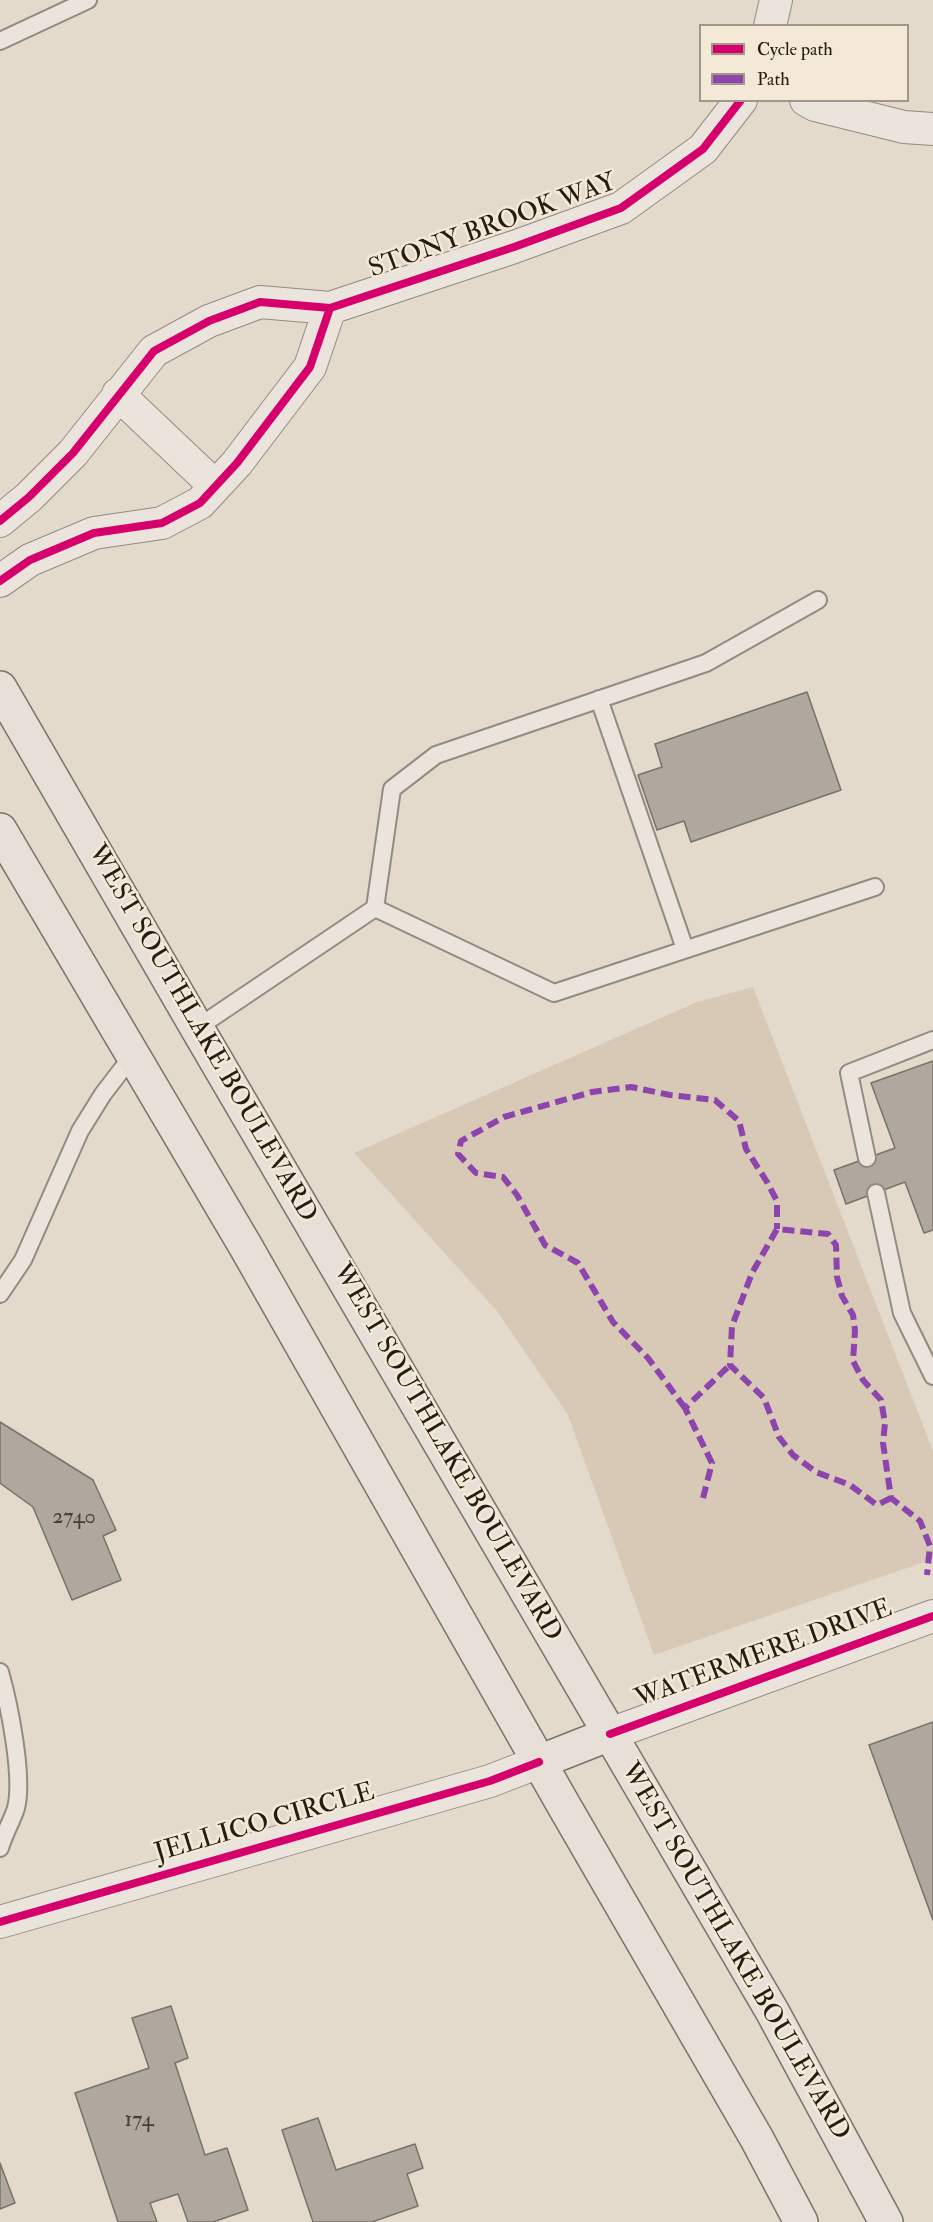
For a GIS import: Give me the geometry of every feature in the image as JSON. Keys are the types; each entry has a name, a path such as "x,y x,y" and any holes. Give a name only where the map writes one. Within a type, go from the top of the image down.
{"main road":[{"name":"WEST SOUTHLAKE BOULEVARD","path":"0,687 772,2011 886,2222"},
{"path":"0,830 246,1247 757,2139 801,2222"},
{"path":"539,1762 610,1734"}],"street":[{"path":"770,24 776,0"},
{"name":"STONY BROOK WAY","path":"0,521 29,497 73,453 154,351 209,321 260,302 330,308 514,247 621,207 703,149 739,102"},
{"path":"810,102 904,127 933,129"},
{"path":"0,580 30,560 94,533 162,523 200,503 237,463 310,367 330,308"},
{"path":"118,394 215,486"},
{"name":"WATERMERE DRIVE","path":"610,1734 933,1616"},
{"name":"JELLICO CIRCLE","path":"0,1922 490,1781 539,1762"}],"lane":[{"path":"0,41 88,0"},
{"path":"197,1028 375,908 392,789 436,755 706,663 818,600"},
{"path":"599,699 685,950"},
{"path":"375,908 554,993 875,887"},
{"path":"867,1158 849,1073 933,1040"},
{"path":"0,1294 23,1260 80,1131 103,1094 133,1055"},
{"path":"876,1193 902,1312 933,1376"},
{"path":"0,1672 18,1770 16,1807 0,1848"},
{"path":"0,1914 0,1922"}],"shaded area":[{"path":"753,987 933,1451 933,1559 654,1655 568,1415 497,1311 354,1153 697,1002"}],"building":[{"path":"807,692 841,790 691,842 684,821 657,830 638,775 662,767 655,744"},
{"path":"933,1061 933,1230 924,1233 905,1182 846,1204 834,1170 895,1148 871,1083"},
{"path":"0,1422 93,1480 116,1530 103,1536 121,1580 72,1600 33,1507 0,1483"},
{"path":"933,1722 933,1920 869,1745"},
{"path":"171,2006 188,2058 175,2063 205,2155 227,2148 248,2210 213,2222 188,2222 178,2194 150,2203 157,2222 118,2222 75,2093 149,2068 132,2018"},
{"path":"318,2118 336,2170 415,2144 423,2168 407,2174 418,2206 372,2222 313,2222 282,2130"},
{"path":"0,2163 15,2203 0,2209"}],"marked path":[{"path":"685,1408 648,1358 613,1322 578,1263 545,1245 517,1195 503,1177 476,1173 458,1154 461,1141 504,1117 592,1092 631,1087 670,1095 715,1100 739,1121 746,1149 777,1201 777,1229"},
{"path":"891,1498 877,1505 850,1485 816,1472 793,1455 779,1437 764,1398 730,1365 732,1326 752,1273 777,1229 828,1234 836,1245 837,1277 842,1296 853,1315 855,1330 853,1361 863,1380 881,1400 885,1423 883,1443 891,1498 920,1521 930,1546 927,1575"},
{"path":"703,1498 712,1463 685,1408 730,1365"}],"cycle path":[{"path":"330,308 514,247 621,208 703,149 739,102"},
{"path":"0,521 29,497 73,453 154,351 209,321 260,302 330,308 310,367 237,463 200,503 162,523 94,533 30,560 0,581"},
{"path":"610,1734 933,1616"},
{"path":"0,1922 490,1781 539,1762"}]}
